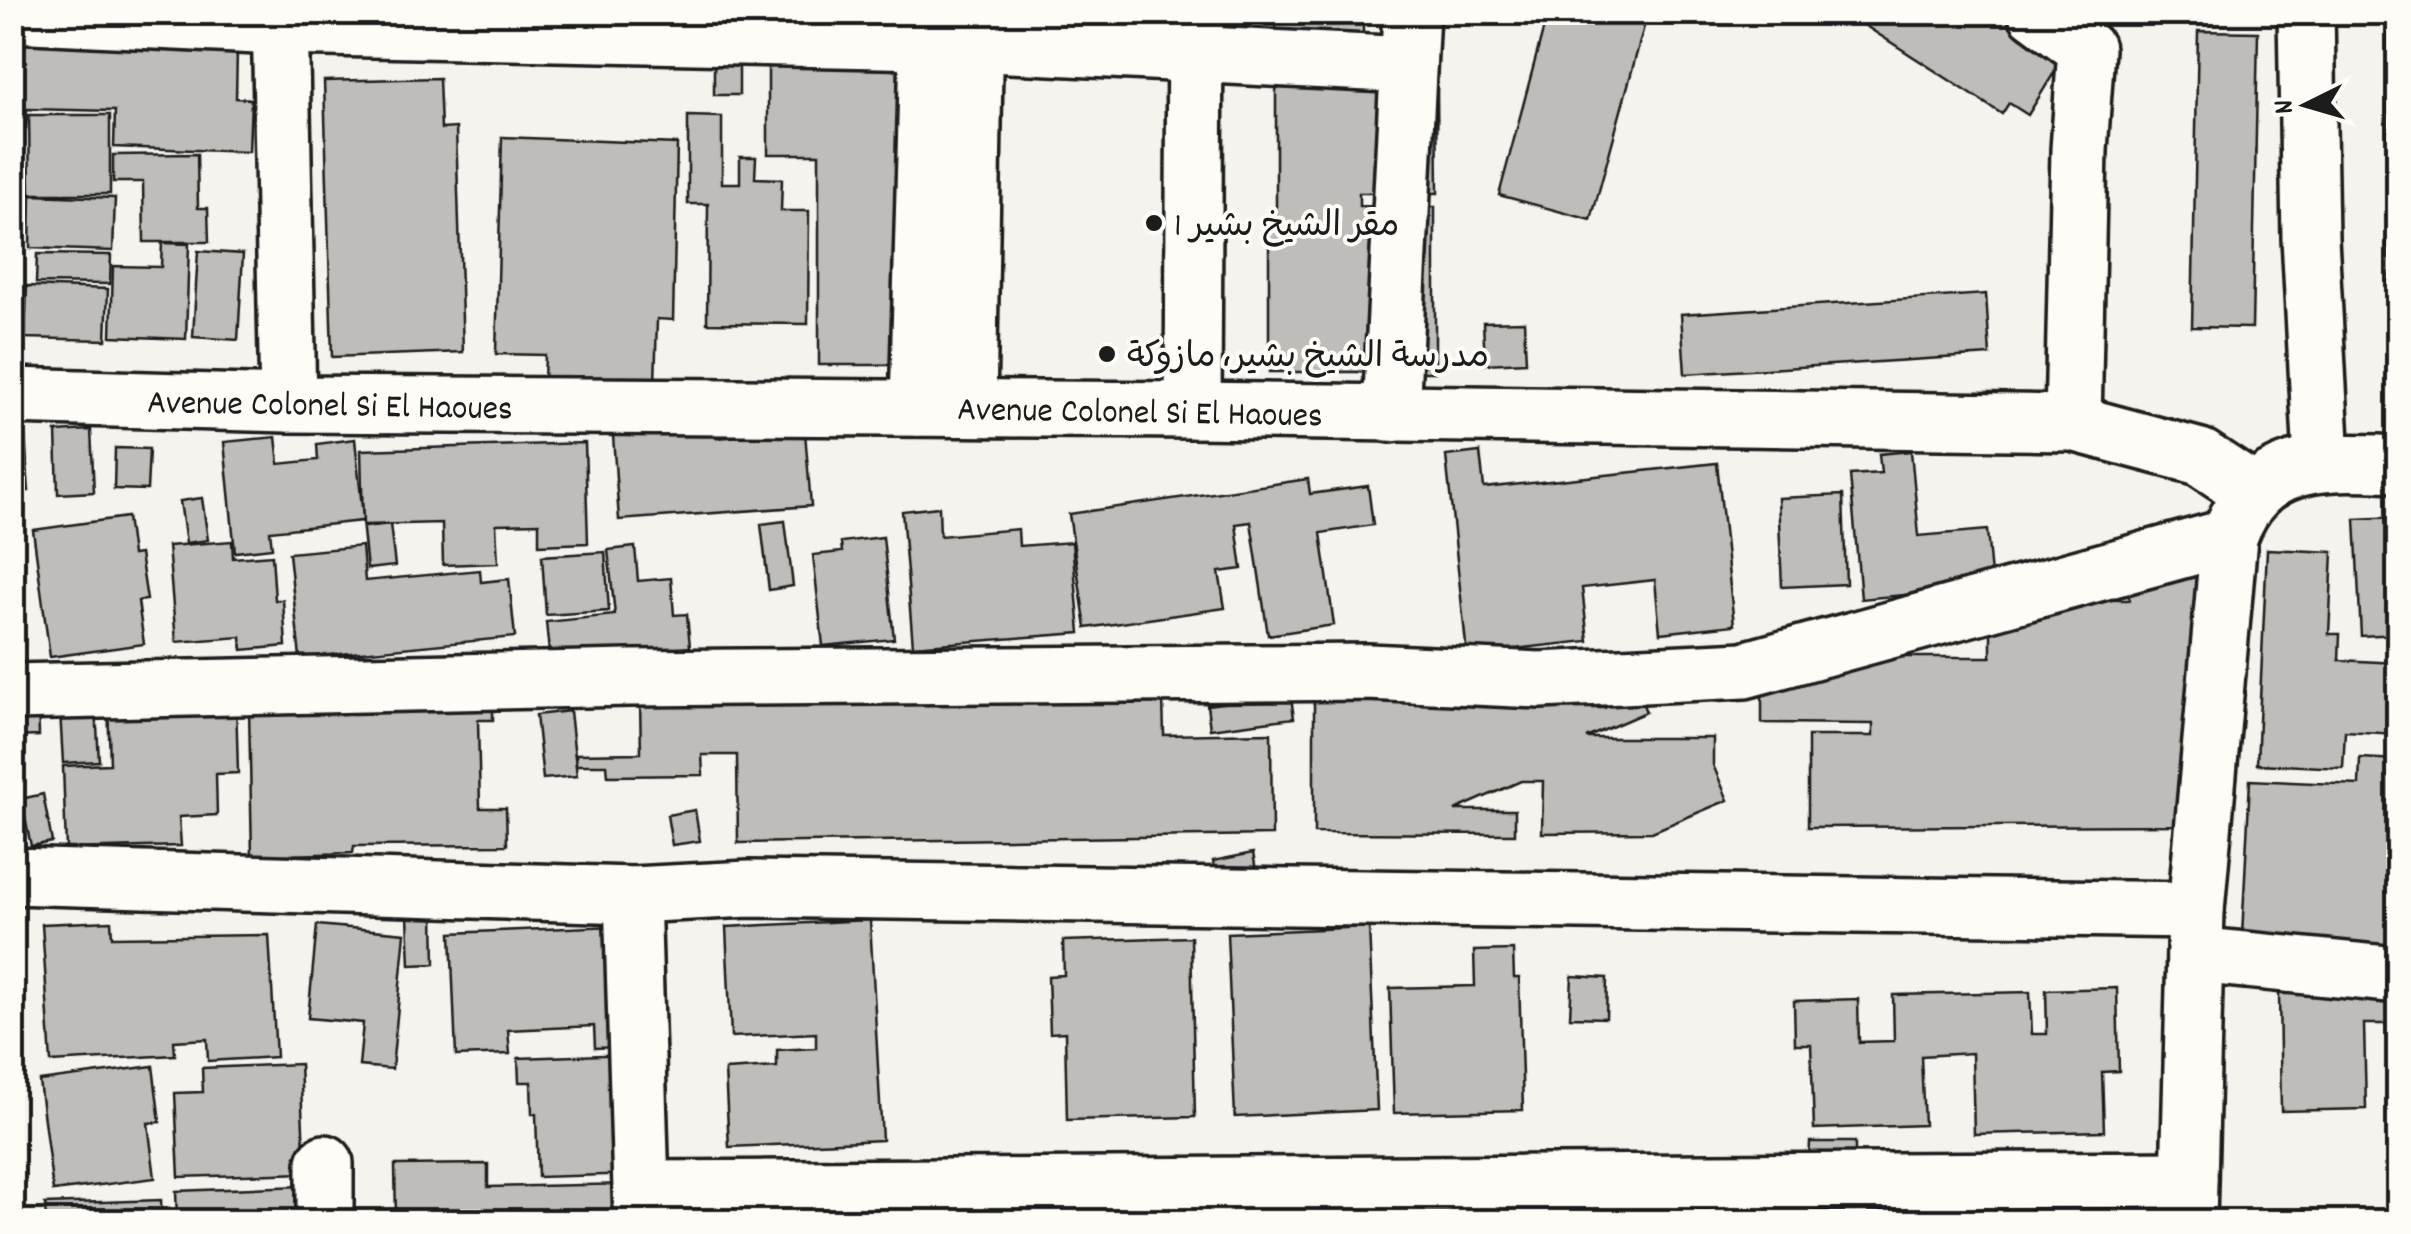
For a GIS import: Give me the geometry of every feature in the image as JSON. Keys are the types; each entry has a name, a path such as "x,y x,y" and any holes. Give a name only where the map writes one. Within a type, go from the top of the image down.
{"street":[{"path":"2036,12 2085,31 2073,423"},
{"path":"2306,12 2310,238 2322,461"},
{"path":"12,14 1409,39 1392,414"},
{"path":"280,20 288,404"},
{"path":"943,408 952,28"},
{"path":"1193,410 1195,34"},
{"name":"Avenue Colonel Si El Haoues","path":"12,396 288,404 1193,410 2073,423 2200,457 2241,514"},
{"path":"12,692 629,678 1349,672 1540,680 1744,670 2241,514 2274,478 2322,461 2398,464"},
{"path":"632,896 643,1205 2189,1200 2195,932 2241,514"},
{"path":"12,876 632,896 787,890 2195,932 2398,975"},
{"path":"325,1163 325,1222"}],"building":[{"path":"1276,12 1439,12 1363,13 1363,39 1275,67"},
{"path":"1548,12 1648,12 1591,220 1499,195"},
{"path":"1844,12 1999,12 2065,55 2028,115 2009,103 2002,114"},
{"path":"2198,31 2258,32 2252,328 2192,327"},
{"path":"2388,34 2398,34 2398,327 2388,327"},
{"path":"12,42 237,50 236,98 251,99 249,152 114,147 115,111 27,109 26,128 12,127"},
{"path":"714,57 739,57 739,95 714,95"},
{"path":"768,63 954,63 900,365 819,365 819,154 768,154"},
{"path":"439,78 441,129 456,128 463,352 332,357 324,81"},
{"path":"1276,88 1437,88 1438,193 1359,193 1359,206 1435,207 1435,372 1269,372 1269,219 1276,219"},
{"path":"29,115 110,115 110,194 30,194"},
{"path":"688,116 722,117 722,183 740,183 740,157 756,157 755,178 782,179 781,211 809,211 808,324 707,323 708,204 688,204"},
{"path":"502,137 677,144 673,320 657,319 655,384 544,381 545,355 496,354"},
{"path":"197,154 198,208 208,208 209,242 144,242 143,182 113,182 113,155"},
{"path":"12,185 27,186 22,296 12,296"},
{"path":"31,195 115,198 113,251 30,248"},
{"path":"162,243 189,244 186,339 111,336 113,266 161,267"},
{"path":"198,251 243,254 238,340 193,337"},
{"path":"37,254 111,255 110,284 36,283"},
{"path":"27,286 108,289 106,340 25,338"},
{"path":"1986,294 1990,355 1685,374 1681,314"},
{"path":"1524,321 1526,362 1485,364 1483,322"},
{"path":"715,428 716,438 805,432 811,506 619,520 613,436"},
{"path":"91,430 94,492 58,494 56,432"},
{"path":"25,435 29,491 22,491 24,516 12,517 12,436"},
{"path":"276,437 279,464 318,460 317,444 355,439 364,527 390,524 395,566 367,569 362,521 270,531 272,548 235,552 224,442"},
{"path":"585,443 588,543 539,545 539,523 496,524 498,563 443,565 442,523 363,525 361,450"},
{"path":"115,448 149,449 147,490 114,489"},
{"path":"1911,451 1919,536 1987,530 1992,587 1861,599 1850,475 1881,473 1879,454"},
{"path":"1480,452 1484,488 1717,463 1734,625 1660,633 1655,580 1582,588 1588,641 1467,654 1446,456"},
{"path":"1308,479 1310,494 1368,486 1373,525 1321,533 1334,625 1268,635 1251,522 1236,524 1242,569 1219,572 1225,608 1086,628 1069,514"},
{"path":"1843,495 1846,584 1782,587 1778,498"},
{"path":"202,498 208,540 186,543 180,501"},
{"path":"939,507 940,536 1018,529 1019,546 1072,542 1080,633 913,646 902,511"},
{"path":"127,517 132,555 140,554 147,600 138,601 144,644 50,657 33,530"},
{"path":"2398,517 2398,634 2361,636 2355,519"},
{"path":"785,521 793,586 769,590 761,524"},
{"path":"883,537 894,639 823,646 813,555 842,552 841,542"},
{"path":"232,541 233,558 272,555 275,600 283,600 286,646 242,650 241,637 176,642 168,546"},
{"path":"362,546 365,581 480,570 481,582 509,579 515,637 300,658 289,553"},
{"path":"635,547 638,581 671,578 674,615 687,614 690,647 550,662 546,622 615,615 608,550"},
{"path":"2267,549 2333,552 2329,634 2340,634 2339,660 2398,663 2398,734 2345,731 2343,768 2257,764"},
{"path":"605,552 609,611 546,615 542,556"},
{"path":"2129,564 2199,564 2198,738 2186,825 1808,827 1808,736 1873,736 1873,724 1762,723 1762,657 1991,657 1991,599 2129,600"},
{"path":"1314,665 1516,692 1524,708 1604,708 1639,694 1646,712 1586,738 1713,738 1713,765 1728,800 1652,832 1542,833 1543,781 1521,781 1455,810 1515,810 1515,834 1314,833"},
{"path":"1288,676 1294,718 1210,729 1207,705 1239,701 1236,683"},
{"path":"493,690 493,720 478,720 480,808 506,808 507,845 354,846 353,853 252,856 249,710"},
{"path":"95,691 99,761 63,763 59,693"},
{"path":"38,697 39,736 12,737 12,698"},
{"path":"236,698 238,773 216,774 217,815 179,817 181,846 66,849 63,766 110,764 108,702"},
{"path":"1163,699 1164,735 1271,733 1272,835 738,843 737,755 702,755 703,775 608,776 607,765 576,765 576,754 641,753 640,702"},
{"path":"570,711 577,776 543,779 536,715"},
{"path":"2360,758 2398,760 2396,962 2241,955 2250,780 2359,785"},
{"path":"12,782 17,782 22,828 12,829"},
{"path":"43,794 52,842 31,846 21,799"},
{"path":"695,810 700,841 672,845 667,815"},
{"path":"1253,853 1260,894 1220,901 1213,861"},
{"path":"434,915 435,964 410,965 408,916"},
{"path":"870,920 882,1140 729,1147 725,1070 777,1067 777,1050 816,1048 816,1033 731,1037 726,927"},
{"path":"111,921 112,937 269,935 276,1057 208,1061 207,1039 174,1041 175,1055 51,1062 42,924"},
{"path":"317,925 405,933 392,1069 359,1066 363,1023 308,1018"},
{"path":"638,925 643,1046 595,1048 594,1026 508,1030 510,1054 456,1056 451,933"},
{"path":"1369,927 1377,1110 1235,1117 1227,933"},
{"path":"1191,937 1195,1117 1067,1120 1065,1032 1050,1033 1048,976 1064,975 1063,941"},
{"path":"1513,950 1514,978 1519,978 1523,1110 1394,1113 1390,988 1475,986 1474,951"},
{"path":"1572,976 1607,978 1606,1018 1570,1017"},
{"path":"2117,988 2119,1071 2102,1072 2104,1131 1974,1134 1972,1053 1921,1056 1924,1125 1814,1129 1811,1044 1795,1044 1794,1001 1858,999 1859,1042 1894,1041 1893,995 2030,992 2032,1034 2047,1034 2046,990"},
{"path":"2398,991 2398,1024 2364,1024 2366,1109 2281,1111 2279,994"},
{"path":"632,1054 638,1174 538,1177 531,1082 519,1082 518,1058"},
{"path":"300,1064 305,1173 179,1177 175,1093 203,1092 202,1068"},
{"path":"153,1066 160,1122 148,1123 155,1178 53,1191 39,1081"},
{"path":"1810,1142 1855,1142 1855,1164 1809,1163"},
{"path":"488,1164 488,1187 633,1184 634,1222 354,1222 396,1220 395,1165"},
{"path":"303,1186 305,1222 177,1222 176,1191"},
{"path":"161,1200 162,1222 46,1222 45,1204"},
{"path":"1242,1209 1312,1209 1312,1222 1241,1222"}],"place":[{"name":"مقر الشيخ بشير 1","path":"1154,223"},
{"name":"مدرسة الشيخ بشير، مازوكة","path":"1107,354"}]}
